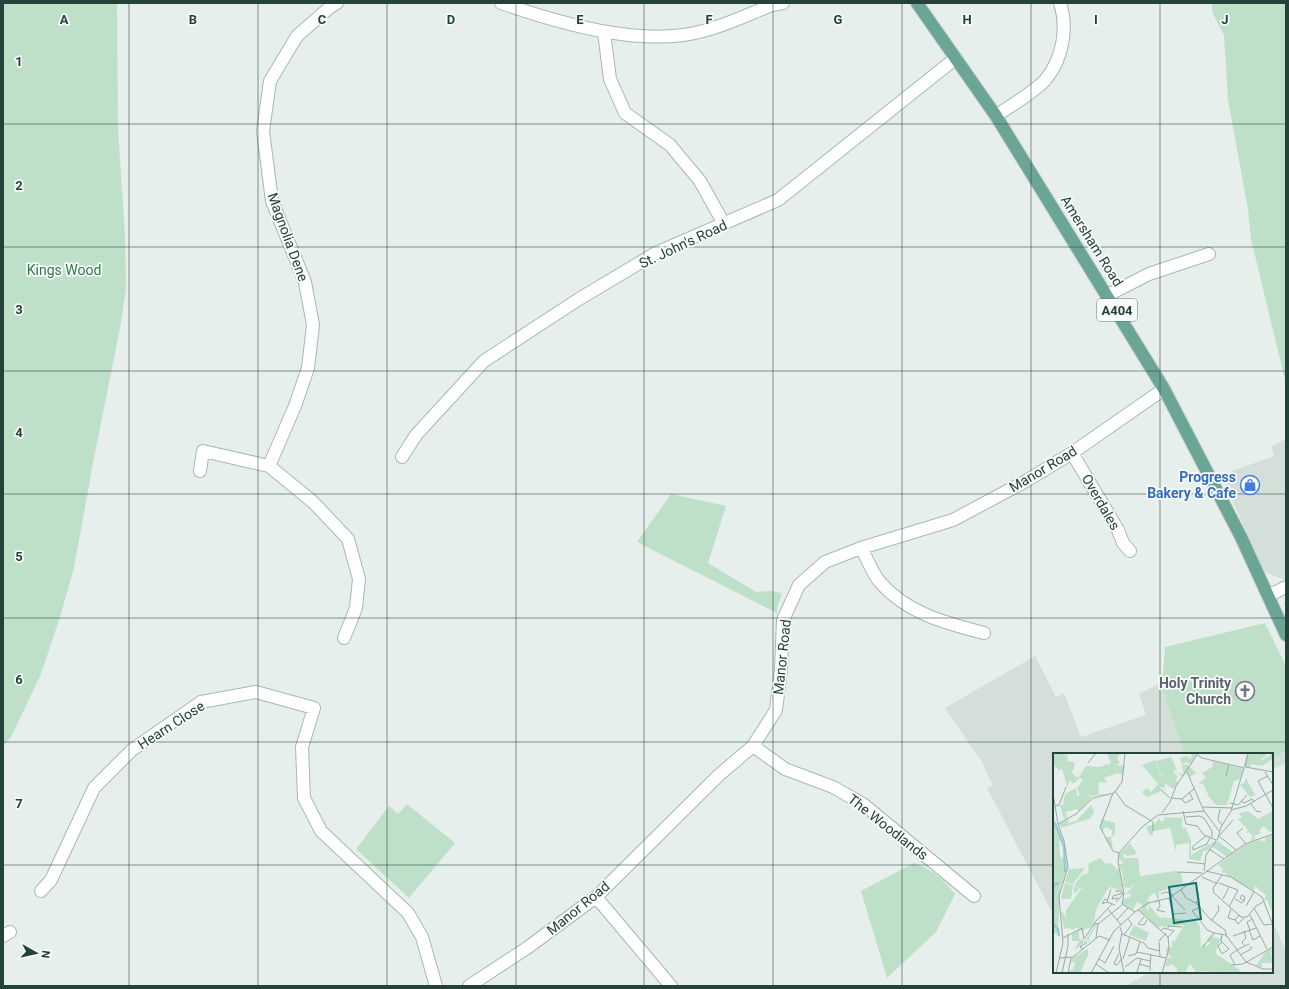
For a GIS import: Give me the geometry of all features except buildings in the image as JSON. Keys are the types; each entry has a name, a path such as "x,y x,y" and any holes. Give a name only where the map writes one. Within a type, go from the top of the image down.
{"main road":[{"name":"Amersham Road","path":"917,3 996,116 1108,295 1164,389 1241,537 1286,635"}],"street":[{"name":"Magnolia Dene","path":"269,466 295,406 308,368 313,324 305,282 272,201 263,131 270,81 297,36 329,8 337,3"},
{"path":"501,3 547,19 604,32 661,37 703,32 772,5 783,3"},
{"path":"996,116 1046,80 1063,48 1064,16 1060,3"},
{"path":"604,32 610,79 625,113 670,145 700,181 724,224"},
{"name":"St. John's Road","path":"402,457 416,435 484,361 579,299 656,254 778,200 956,58"},
{"path":"1108,295 1156,272 1209,254"},
{"name":"Manor Road","path":"469,986 527,948 596,897 719,775 752,746 776,710 781,670 783,620 799,585 825,562 861,548 953,520 1026,482 1072,453 1164,389"},
{"path":"200,471 203,451 269,466 313,502 348,539 359,579 356,608 344,638"},
{"name":"Overdales","path":"1072,453 1118,530 1123,543 1130,551"},
{"path":"861,548 879,580 906,606 940,622 984,633"},
{"path":"1268,596 1286,587"},
{"name":"Hearn Close","path":"41,891 51,880 94,788 132,750 201,702 256,692 314,708 302,747 304,798 321,831 408,913 422,937 436,986"},
{"name":"The Woodlands","path":"752,746 785,769 833,787 863,804 974,896"},
{"path":"596,897 671,986"}],"shaded area":[{"path":"1286,439 1286,581 1264,571 1221,475 1274,456 1271,446"},
{"path":"1035,656 1056,697 1064,693 1081,737 1146,715 1139,694 1160,683 1184,753 1053,753 1053,914 987,788 993,786 982,762 945,708"},
{"path":"1286,751 1286,763 1273,770 1273,758"},
{"path":"1273,922 1286,951 1286,986 1125,986 1149,973 1273,973"}],"green space":[{"name":"Kings Wood","path":"3,3 117,3 118,128 125,235 126,288 121,323 74,568 41,674 11,737 3,746"},
{"path":"1212,3 1286,3 1286,384 1251,239 1248,209 1228,100 1224,35 1212,12"},
{"path":"671,494 726,506 708,563 756,592 771,591 782,593 777,608 777,613 637,542"},
{"path":"1265,623 1286,666 1286,751 1273,758 1273,753 1184,753 1160,683 1163,676 1165,647"},
{"path":"407,804 455,843 409,898 356,849 389,806 398,814"},
{"path":"914,863 937,875 955,894 936,932 887,978 861,891"}],"place":[{"name":"Progress Bakery & Cafe","path":"1250,485"},
{"name":"Holy Trinity Church","path":"1245,691"}]}
